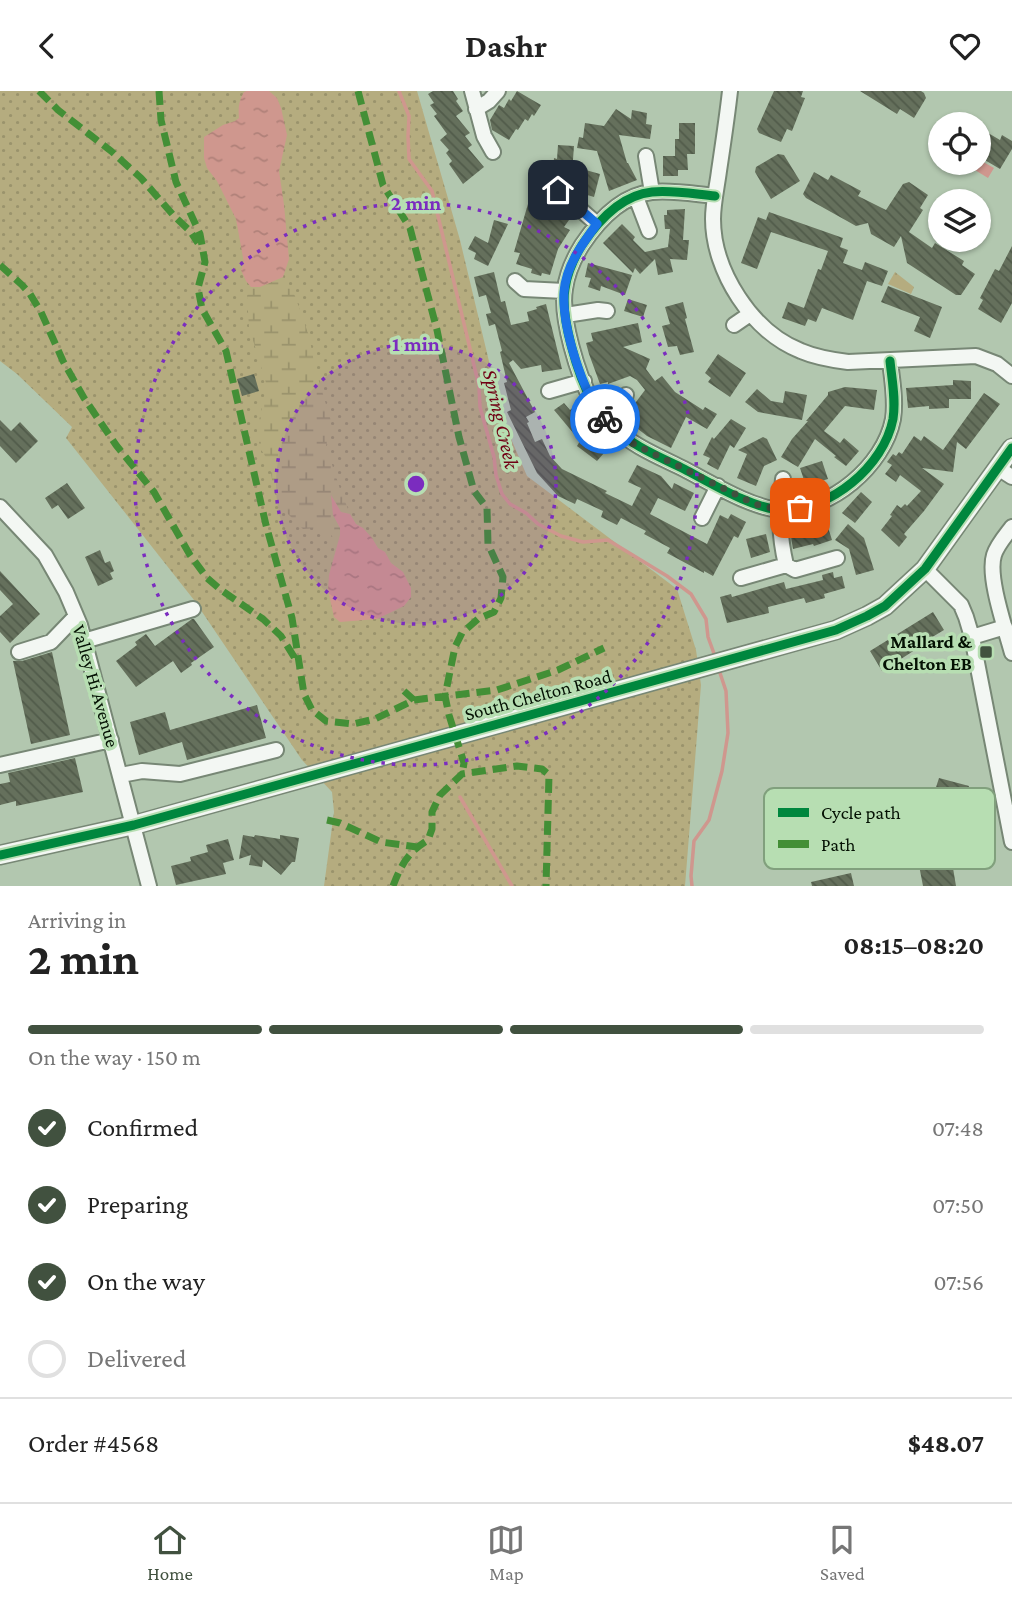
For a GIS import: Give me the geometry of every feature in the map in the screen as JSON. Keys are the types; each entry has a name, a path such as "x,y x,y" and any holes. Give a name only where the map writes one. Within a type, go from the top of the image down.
{"main road":[{"name":"South Chelton Road","path":"0,855 134,825 835,630 885,606 925,569 1005,473 1012,448"}],"street":[{"path":"472,91 484,135 493,152"},
{"path":"476,109 498,91"},
{"path":"730,91 713,218 721,263 733,289 750,314 785,343 801,351 835,361 976,356 997,364 1012,376"},
{"path":"646,156 652,192"},
{"path":"558,190 597,224"},
{"path":"715,196 652,192 636,197 610,211 575,255 564,291 575,356 592,400 613,428 632,443 755,504 780,510 821,503 840,492 878,453 892,422 894,405 890,361"},
{"path":"636,197 649,231"},
{"path":"515,281 524,289 564,291"},
{"path":"566,315 607,311"},
{"path":"734,325 750,314"},
{"path":"549,391 584,381"},
{"path":"602,415 626,395"},
{"path":"783,479 780,541 786,565 794,570 837,558"},
{"path":"702,518 718,486"},
{"name":"Valley Hi Avenue","path":"2,512 45,555 76,616 149,886"},
{"path":"1012,527 995,551 993,559 997,597 1012,653"},
{"path":"741,578 786,565"},
{"path":"925,569 961,605 972,637 1012,842"},
{"path":"84,641 193,609"},
{"path":"19,652 51,642 76,616"},
{"path":"972,637 1005,627"},
{"path":"0,765 111,740"},
{"path":"121,775 142,771 180,774 276,750"},
{"path":"997,764 1012,761"}],"green space":[{"path":"0,91 417,91 460,240 503,420 527,476 677,589 696,650 701,685 685,886 324,886 334,812 332,792 302,760 194,600 66,438 72,427 0,361"},
{"path":"895,272 914,287 911,294 888,284"},
{"path":"283,277 295,296 309,336 331,421 326,446 350,514 341,512 333,498 333,515 340,528 338,545 329,532 315,528 303,529 283,509 273,487 270,464 260,448 257,429 267,386 249,327 247,296 251,287 260,287"}],"water":[{"path":"247,91 269,91 277,98 287,135 279,171 289,259 283,277 260,287 251,287 241,270 244,263 236,219 204,158 204,137 239,118 240,101"},
{"path":"331,495 341,512 350,514 378,548 385,552 391,563 403,572 411,588 411,597 404,606 377,619 340,622 334,617 328,590 329,575 340,528 333,515"}],"building":[{"path":"433,91 453,91 463,111 456,116 470,133 465,136 472,145 468,148 484,167 463,184 449,164 452,161 446,153 449,150 440,140 447,134 434,116 437,114 430,105 434,103 428,94"},
{"path":"517,91 541,105 534,116 532,114 528,121 525,119 509,140 492,130 490,120 499,105 504,108"},
{"path":"774,91 803,91 801,97 805,98 792,131 787,129 781,142 759,133 757,129"},
{"path":"860,91 921,91 926,98 914,118 900,109 897,114"},
{"path":"616,109 631,119 632,110 647,113 646,124 652,125 650,139 619,135 627,163 637,180 609,191 597,151 577,148 579,137 583,138 585,123 604,126"},
{"path":"679,123 695,123 695,154 687,154 688,170 678,170 678,176 663,176 663,156 675,156"},
{"path":"991,135 1000,140 1002,135 1012,141 1012,149 1000,169 991,164"},
{"path":"558,145 574,146 572,173 553,172"},
{"path":"778,154 784,155 800,181 771,199 755,172 756,167"},
{"path":"582,169 600,174 594,197 577,188"},
{"path":"814,172 828,180 831,175 861,191 858,196 886,210 903,184 909,182 928,195 920,208 923,210 909,232 928,245 928,252 950,252 964,261 962,265 975,274 961,295 956,295 907,263 901,236 894,247 871,234 868,223 856,226 803,194"},
{"path":"530,197 546,206 548,204 569,220 564,227 570,230 558,249 550,275 531,273 532,269 516,264 520,253 514,252"},
{"path":"685,209 683,240 689,240 687,260 670,259 673,272 658,275 655,259 640,274 635,268 633,273 603,243 622,224 645,252 668,247 670,229 665,229 664,215 667,215 667,210"},
{"path":"769,212 843,238 840,247 848,250 843,263 862,270 865,262 888,271 882,286 867,281 853,320 822,308 816,322 808,319 805,326 782,318 788,302 804,308 818,269 821,270 828,251 771,232 757,269 741,263 758,217 766,220"},
{"path":"494,220 508,224 488,266 474,259 476,253 468,249 475,236 488,243"},
{"path":"1012,246 1012,303 1001,323 978,309 983,300 980,298 995,269 999,271"},
{"path":"588,263 632,275 625,295 601,286 600,291 588,287 591,278 585,277"},
{"path":"494,272 501,302 505,301 511,325 529,321 527,312 546,304 562,369 542,372 541,365 521,369 513,360 509,363 535,412 526,417 535,442 542,439 550,456 562,469 632,506 641,488 628,482 637,465 661,476 672,489 674,483 694,493 685,511 658,498 650,514 707,544 720,515 728,519 731,514 746,522 738,538 734,536 713,576 667,553 670,548 621,518 617,525 601,517 603,511 577,499 575,504 558,496 537,473 507,412 511,410 504,383 507,382 500,352 502,351 495,324 489,326 486,314 491,313 486,295 479,297 474,277"},
{"path":"888,286 942,307 930,338 914,331 920,317 881,302"},
{"path":"628,299 647,305 643,317 624,311"},
{"path":"683,302 694,352 680,355 677,346 668,347 662,326 670,324 665,307"},
{"path":"638,323 642,342 623,347 650,359 646,369 655,381 662,376 675,392 703,410 705,407 717,414 707,429 686,417 671,448 647,436 624,418 645,390 630,376 600,384 586,343 593,341 591,333"},
{"path":"718,354 746,373 730,397 708,382 711,378 705,373"},
{"path":"254,374 259,391 242,396 237,379"},
{"path":"953,380 971,381 971,399 949,399 949,408 908,408 906,388 953,385"},
{"path":"845,387 877,390 874,410 845,406 824,431 840,443 844,438 859,451 846,466 815,439 798,467 781,457 828,392"},
{"path":"757,389 771,401 783,403 785,391 807,395 802,420 758,412 745,402"},
{"path":"984,393 1000,404 966,449 957,442 953,472 922,468 944,484 904,534 907,537 899,547 881,530 897,505 901,508 905,504 907,506 921,491 900,475 896,482 885,474 892,465 887,462 893,454 902,454 914,436 921,441 924,436 943,450"},
{"path":"564,403 570,410 574,407 585,420 579,424 602,442 597,448 604,453 597,461 577,446 580,441 554,410"},
{"path":"731,419 746,428 734,448 730,445 718,470 707,464 710,458 703,455 712,437 714,439"},
{"path":"0,420 11,431 20,422 38,441 16,463 0,446"},
{"path":"763,437 767,439 777,460 764,466 756,486 737,478 747,454 738,450"},
{"path":"822,461 828,479 811,484 809,479 804,480 800,468"},
{"path":"67,483 85,508 68,519 58,505 52,509 45,498"},
{"path":"861,492 872,502 855,523 842,513"},
{"path":"825,518 832,540 793,549 790,531 809,527 808,523"},
{"path":"848,524 864,538 874,570 856,575 849,549 835,540"},
{"path":"766,534 770,552 751,558 746,539"},
{"path":"100,550 105,563 110,561 114,571 110,573 113,579 98,586 85,557"},
{"path":"0,571 40,614 10,643 0,632 0,616 13,604 0,590"},
{"path":"833,572 834,578 842,576 845,588 824,594 825,598 806,603 804,598 768,607 769,613 727,623 720,597 731,594 732,597 784,582 786,589 823,580 822,575"},
{"path":"933,612 944,630 882,671 870,651"},
{"path":"192,619 214,647 181,673 173,661 136,687 116,661 137,645 135,642 146,634 155,646"},
{"path":"52,652 70,735 31,744 13,661"},
{"path":"257,705 266,738 187,760 182,742 139,755 130,722 165,712 170,730"},
{"path":"75,758 83,792 16,806 16,801 0,805 0,784 10,782 8,773"},
{"path":"939,778 969,786 968,788 936,788"},
{"path":"243,835 299,838 295,862 281,875 263,860 262,867 249,865 251,855 239,859"},
{"path":"228,839 234,860 223,863 226,874 176,885 171,866 191,861 190,857 208,852 206,845"},
{"path":"920,869 953,869 956,886 923,886"},
{"path":"851,873 854,886 812,886 811,882"}],"waterway":[{"name":"Spring Creek","path":"399,91 409,116 409,159 432,191 502,494 510,504 538,524 561,536 583,542 608,540 691,594 706,619 708,637 716,659"},
{"name":"Spring Creek","path":"692,886 694,841 709,820 722,771 728,733 726,691 719,670"},
{"path":"460,797 512,886"}],"marked path":[{"path":"39,91 58,110 141,178 198,243"},
{"path":"159,91 161,120 176,182 200,234 205,262 198,288 202,309 226,351 266,525 292,618 304,694 312,710 326,721 353,724 375,719 414,700 497,690 558,670 604,648"},
{"path":"358,91 383,185 410,228 437,330 459,437 474,491 487,508 488,544 503,577 501,598 494,612 478,619 462,633 455,647 445,696 464,763 462,774"},
{"path":"0,265 30,294 84,398 116,445 154,492 190,555 207,578 263,619 281,636 296,660"},
{"path":"404,691 414,700"},
{"path":"393,886 406,860 428,840 432,829 432,812 440,795 462,774 517,766 542,769 549,775 546,886"},
{"path":"327,820 340,823 381,842 417,847"}],"cycle path":[{"path":"715,196 652,192 631,198 603,218 588,236 574,260 565,289 568,330 587,390 596,408 609,423 646,451 745,500 771,509 800,508 836,494 867,469 879,453 893,419 894,397 890,361"},
{"path":"0,855 134,825 836,630 885,606 925,569 1012,448"}],"way so far":[{"path":"605,419 632,443 755,504 780,510 800,508"}],"place":[{"name":"Mallard & Chelton EB","path":"986,652"}],"route":[{"path":"558,190 597,224 575,255 564,291 575,356 592,400 605,419"}]}
